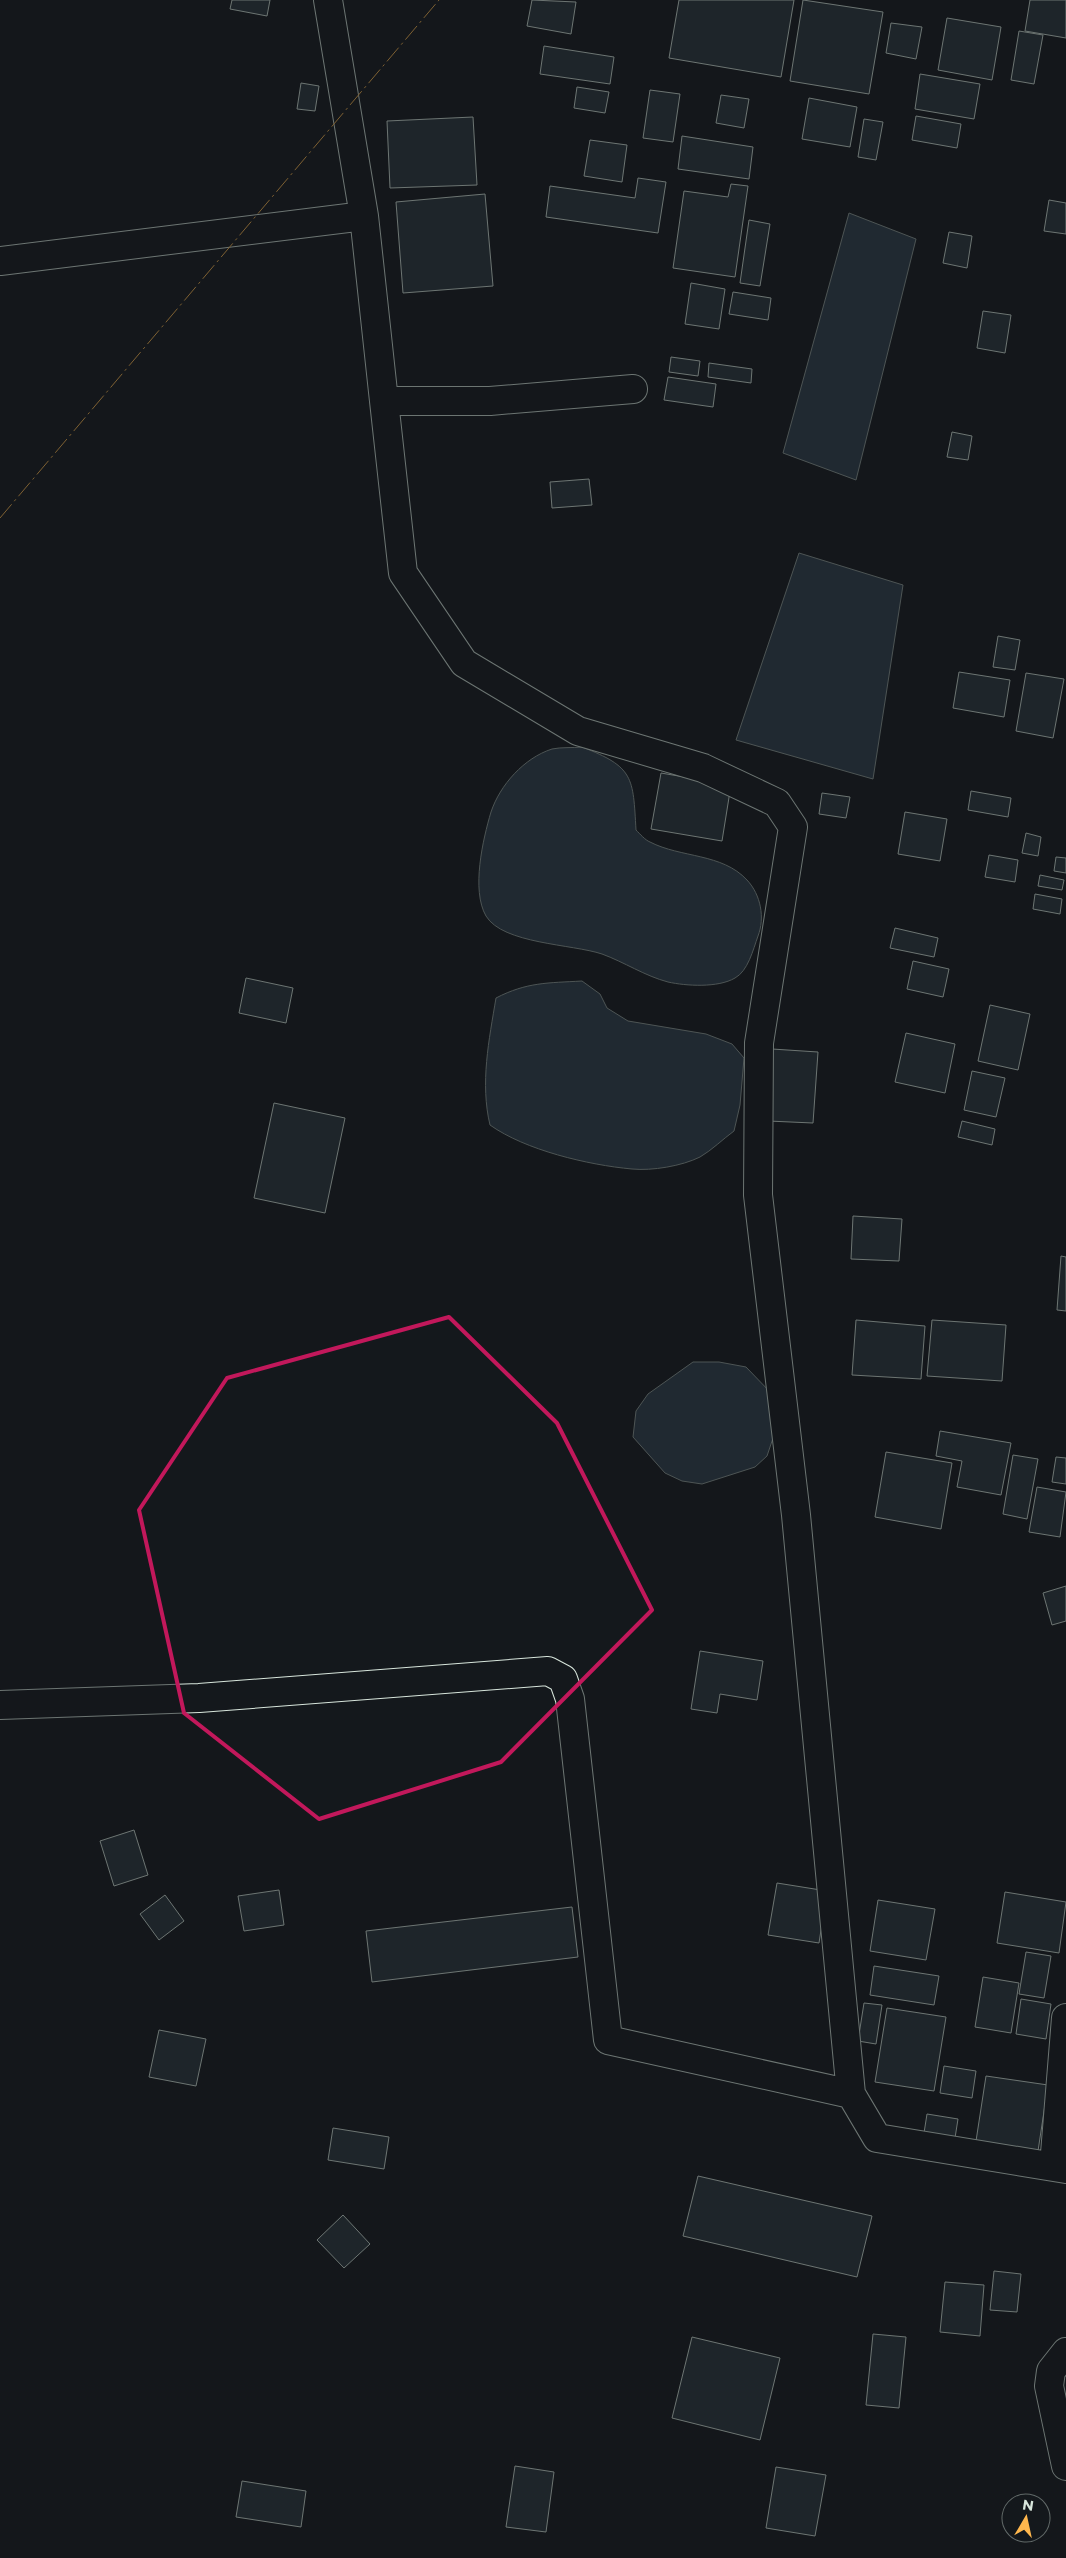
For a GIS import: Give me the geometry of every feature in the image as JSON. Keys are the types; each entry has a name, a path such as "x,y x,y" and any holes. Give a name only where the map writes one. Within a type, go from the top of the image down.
{"street":[{"path":"328,0 364,216 403,573 464,663 578,731 703,768 777,803 793,827 759,1043 758,1195 796,1515 851,2094 877,2138 1060,2167 1066,2018"},
{"path":"0,261 364,216"},
{"path":"384,401 490,401 633,389"},
{"path":"0,1705 199,1698 548,1671 563,1679 570,1699 608,2040 851,2094"},
{"path":"1066,2352 1051,2370 1049,2386 1066,2466"}],"highlighted area":[{"path":"449,1317 557,1423 652,1610 501,1762 319,1819 184,1713 139,1510 227,1378"}],"water":[{"path":"849,213 916,239 856,480 783,453"},
{"path":"799,553 903,585 873,779 736,740"},
{"path":"582,747 612,761 627,776 634,797 636,830 644,838 662,847 726,865 737,871 752,886 760,907 761,922 752,954 740,975 728,981 711,985 668,982 602,954 522,938 495,925 486,916 479,893 480,864 491,812 500,792 514,774 542,753 556,748"},
{"path":"582,981 600,994 607,1008 628,1021 706,1034 732,1044 744,1058 740,1105 734,1131 709,1151 693,1160 667,1167 640,1169 596,1164 558,1155 521,1142 490,1125 487,1109 486,1077 488,1046 496,998 528,986"},
{"path":"693,1362 719,1362 746,1367 773,1395 774,1435 767,1456 755,1467 702,1484 682,1481 665,1473 633,1437 636,1411 648,1394"}],"building":[{"path":"232,0 270,0 267,16 230,9"},
{"path":"532,0 576,2 571,34 527,26"},
{"path":"679,0 794,0 781,77 669,58"},
{"path":"803,0 883,12 869,94 790,81"},
{"path":"1030,0 1066,0 1066,38 1025,31"},
{"path":"947,18 1001,27 992,80 938,70"},
{"path":"891,23 922,27 916,59 886,53"},
{"path":"1019,31 1043,35 1034,84 1011,80"},
{"path":"544,46 614,57 610,84 540,74"},
{"path":"920,74 980,84 974,119 915,109"},
{"path":"301,83 319,86 315,111 297,109"},
{"path":"577,87 609,92 605,113 574,108"},
{"path":"650,90 680,94 673,142 643,138"},
{"path":"721,95 749,99 744,128 716,123"},
{"path":"809,98 857,107 850,147 802,139"},
{"path":"916,116 961,124 957,148 912,140"},
{"path":"473,117 477,185 390,188 387,121"},
{"path":"864,119 883,122 876,160 858,157"},
{"path":"682,136 753,147 749,179 678,169"},
{"path":"590,140 627,145 622,182 584,176"},
{"path":"638,178 666,182 658,233 546,217 550,186 635,198"},
{"path":"731,184 748,186 735,277 673,268 684,191 728,197"},
{"path":"485,194 493,286 403,293 396,202"},
{"path":"1049,200 1066,203 1066,234 1044,231"},
{"path":"749,220 770,224 760,286 740,283"},
{"path":"949,232 972,236 967,268 943,263"},
{"path":"691,283 725,289 719,329 685,324"},
{"path":"733,292 771,298 768,320 729,314"},
{"path":"983,311 1011,315 1005,353 977,348"},
{"path":"671,357 700,361 698,376 669,372"},
{"path":"709,363 752,369 751,383 708,377"},
{"path":"668,377 716,384 713,407 664,400"},
{"path":"952,432 972,436 968,460 947,457"},
{"path":"589,479 592,505 552,508 550,482"},
{"path":"998,636 1020,640 1015,670 993,667"},
{"path":"959,672 1010,680 1004,717 953,708"},
{"path":"1026,673 1064,679 1053,738 1016,731"},
{"path":"661,773 731,785 722,841 651,829"},
{"path":"971,791 1011,798 1008,817 968,810"},
{"path":"822,793 850,797 846,818 819,814"},
{"path":"905,812 947,819 940,861 898,854"},
{"path":"1026,833 1041,837 1038,856 1022,853"},
{"path":"989,855 1018,860 1015,882 985,877"},
{"path":"1056,857 1066,858 1066,873 1054,871"},
{"path":"1040,875 1064,880 1062,890 1038,886"},
{"path":"1035,894 1062,899 1060,914 1033,909"},
{"path":"895,928 938,938 934,957 890,948"},
{"path":"913,961 949,969 943,997 907,989"},
{"path":"246,978 293,988 286,1023 239,1013"},
{"path":"990,1005 1030,1014 1018,1070 978,1061"},
{"path":"906,1033 955,1044 945,1093 895,1082"},
{"path":"772,1049 818,1052 813,1123 768,1121"},
{"path":"972,1071 1005,1078 996,1117 964,1110"},
{"path":"274,1103 345,1118 325,1213 254,1198"},
{"path":"962,1121 995,1129 992,1145 958,1137"},
{"path":"853,1216 902,1219 899,1261 851,1259"},
{"path":"1061,1256 1066,1257 1066,1311 1057,1310"},
{"path":"856,1320 925,1326 921,1379 852,1375"},
{"path":"932,1320 1006,1325 1002,1381 927,1376"},
{"path":"940,1431 1011,1443 1001,1495 957,1487 962,1461 936,1456"},
{"path":"886,1452 952,1463 941,1529 875,1517"},
{"path":"1013,1455 1038,1459 1027,1519 1003,1514"},
{"path":"1056,1457 1066,1458 1066,1484 1052,1482"},
{"path":"1037,1487 1066,1492 1060,1537 1029,1532"},
{"path":"1066,1586 1066,1621 1052,1625 1043,1593"},
{"path":"700,1651 763,1661 757,1700 720,1694 717,1713 691,1709"},
{"path":"134,1830 148,1875 114,1886 100,1841"},
{"path":"777,1883 827,1891 819,1943 768,1935"},
{"path":"279,1890 284,1925 244,1931 238,1896"},
{"path":"1005,1892 1066,1902 1059,1953 997,1943"},
{"path":"165,1895 184,1921 159,1940 140,1914"},
{"path":"878,1900 935,1909 926,1960 870,1951"},
{"path":"572,1907 578,1957 372,1982 366,1931"},
{"path":"1026,1952 1051,1956 1044,1998 1019,1994"},
{"path":"874,1966 939,1976 934,2005 870,1995"},
{"path":"983,1977 1019,1983 1011,2033 975,2027"},
{"path":"1021,1999 1051,2004 1046,2039 1016,2034"},
{"path":"864,2003 882,2005 876,2044 858,2041"},
{"path":"887,2008 946,2017 934,2091 875,2082"},
{"path":"159,2030 206,2039 196,2086 149,2077"},
{"path":"944,2066 976,2071 972,2098 940,2093"},
{"path":"986,2076 1048,2085 1038,2151 976,2141"},
{"path":"927,2114 958,2119 955,2138 924,2133"},
{"path":"333,2128 389,2137 384,2169 328,2160"},
{"path":"698,2176 872,2216 857,2277 683,2236"},
{"path":"343,2215 370,2244 344,2268 317,2240"},
{"path":"994,2271 1021,2274 1017,2312 990,2310"},
{"path":"945,2282 984,2285 980,2336 940,2332"},
{"path":"873,2334 906,2337 899,2408 866,2405"},
{"path":"692,2337 780,2358 760,2440 672,2418"},
{"path":"515,2466 554,2472 546,2532 506,2527"},
{"path":"776,2467 826,2475 815,2536 766,2528"},
{"path":"242,2481 306,2491 301,2527 236,2517"}],"power":[{"path":"0,518 439,0"}]}
